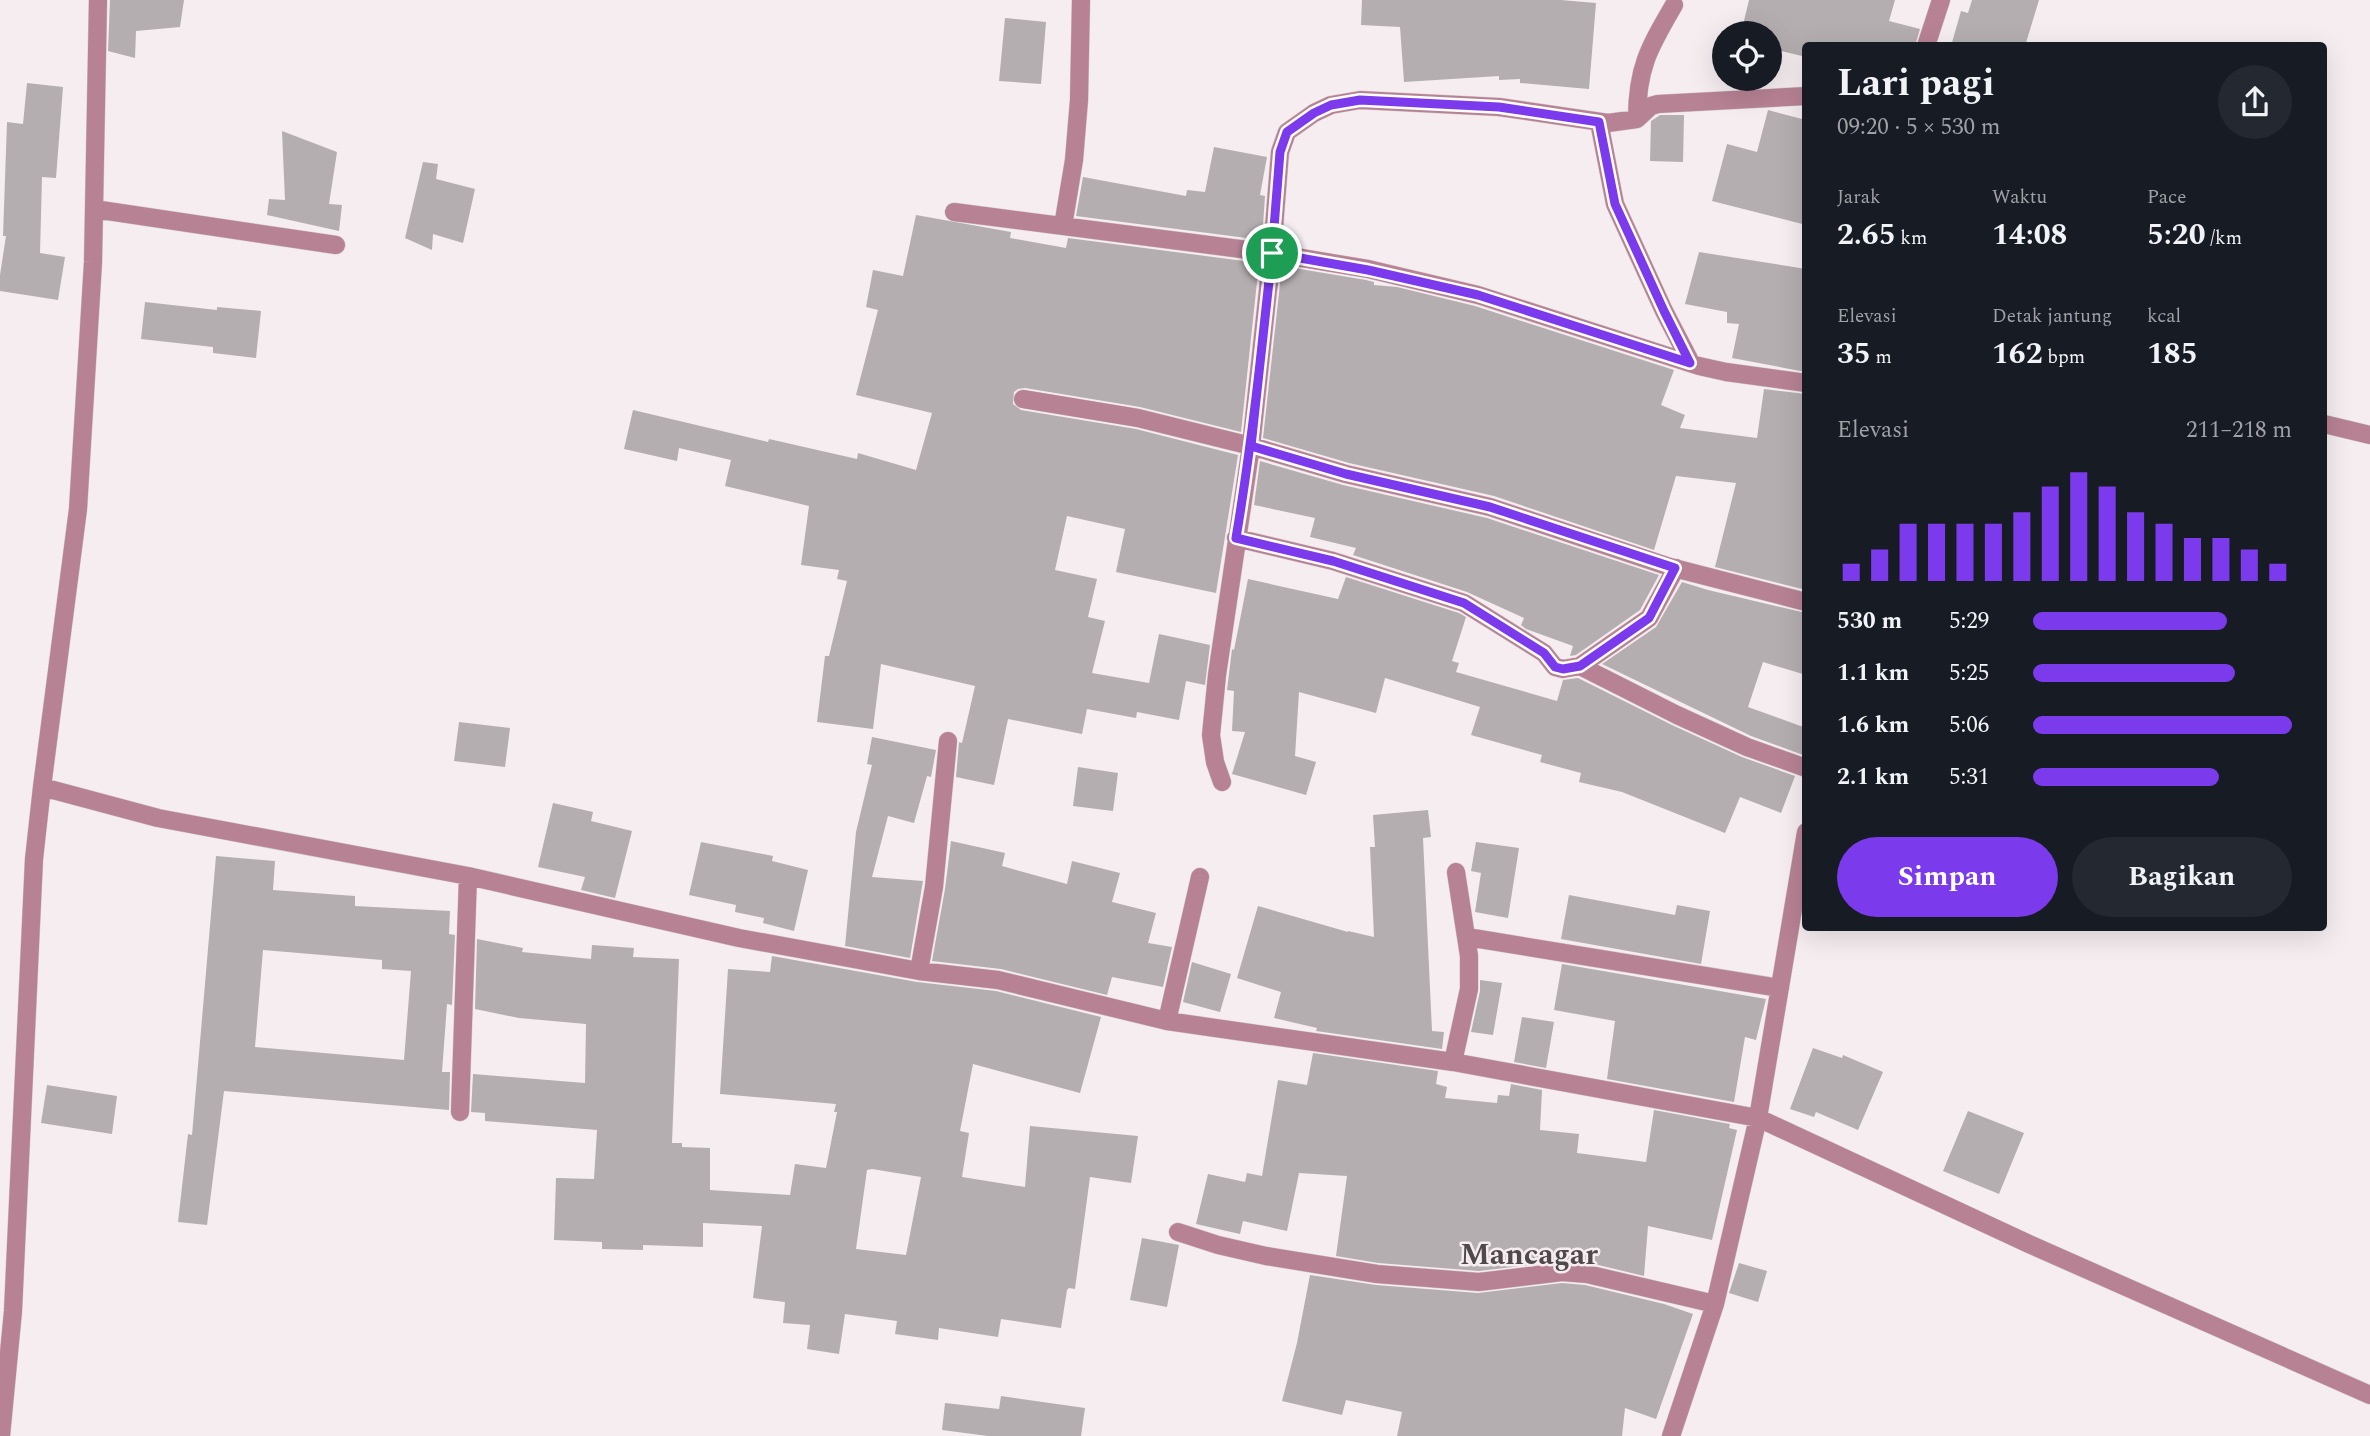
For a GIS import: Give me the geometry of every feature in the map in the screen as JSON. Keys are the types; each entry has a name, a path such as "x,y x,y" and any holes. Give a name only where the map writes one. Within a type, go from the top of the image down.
{"street":[{"path":"1,1436 13,1311 34,859 78,509 93,262 98,0"},
{"path":"1063,226 1077,124 1081,0"},
{"path":"1927,42 1941,0"},
{"path":"1634,120 1641,69 1649,47 1674,5"},
{"path":"1222,782 1215,762 1212,736 1217,675 1251,446 1280,152 1287,132 1331,105 1360,100 1478,105 1604,123 1634,120 1651,106 1658,104 1802,96"},
{"path":"1604,123 1615,204 1664,311 1695,364"},
{"path":"94,209 335,245"},
{"path":"954,212 1272,253 1368,270 1478,295 1695,364 1726,372 1802,382"},
{"path":"1024,399 1138,418 1251,446 1346,474 1490,507 1673,568 1802,601"},
{"path":"2327,425 2370,435"},
{"path":"1236,538 1333,561 1464,603 1563,669 1580,666 1649,618 1673,568"},
{"path":"1580,666 1747,747 1802,767"},
{"path":"919,971 934,887 948,741"},
{"path":"42,787 158,818 468,876 739,938 919,971 998,980 1167,1021 1453,1062 1758,1118 2029,1244 2370,1395"},
{"path":"1671,1436 1715,1304 1758,1118 1802,856"},
{"path":"1453,1062 1469,989 1471,938 1456,872"},
{"path":"460,1112 468,876"},
{"path":"1167,1021 1200,877"},
{"path":"1471,938 1780,988"},
{"path":"1178,1232 1266,1256 1377,1274 1479,1282 1562,1272 1587,1274 1715,1304"}],"building":[{"path":"110,0 184,0 180,27 136,31 135,58 108,51"},
{"path":"1362,0 1561,0 1596,3 1589,89 1520,83 1520,79 1499,80 1499,76 1404,82 1400,27 1361,25"},
{"path":"1749,0 1895,0 1889,21 1920,29 1916,42 1802,42 1802,56 1782,51 1782,21 1744,21"},
{"path":"1972,0 2039,0 2026,42 1952,42 1961,11 1968,13"},
{"path":"1005,18 1046,22 1041,84 999,81"},
{"path":"27,83 63,87 56,178 42,177 40,253 65,257 58,300 0,291 6,236 3,236 7,122 23,124"},
{"path":"1768,110 1802,119 1802,224 1712,201 1727,144 1757,152"},
{"path":"1660,115 1684,115 1683,162 1650,161 1651,121"},
{"path":"282,131 337,152 329,204 342,205 339,231 267,215 269,199 285,200"},
{"path":"1214,147 1267,157 1260,195 1265,196 1262,240 1076,216 1083,177 1186,196 1187,190 1205,192"},
{"path":"423,162 438,164 436,179 475,189 463,243 433,234 432,250 405,238"},
{"path":"916,215 1011,232 1010,238 1066,248 1068,238 1259,263 1241,432 1140,407 1025,388 1014,392 1013,404 1021,410 1136,429 1238,455 1216,593 1116,572 1125,529 1067,516 1055,570 1097,579 1088,617 1105,621 1092,673 1149,683 1159,634 1210,645 1205,685 1186,681 1179,720 1137,712 1136,718 1087,709 1082,734 1008,719 994,785 956,777 959,742 962,743 975,686 881,664 873,729 817,722 825,656 829,656 847,581 837,579 839,570 801,565 809,506 725,486 731,460 679,448 677,461 624,449 633,410 768,442 769,439 857,459 858,453 916,470 932,413 856,395 878,310 866,307 873,270 903,276"},
{"path":"1699,252 1802,268 1802,371 1732,358 1739,324 1727,323 1727,312 1685,304"},
{"path":"1282,266 1366,280 1374,282 1374,285 1397,287 1475,306 1674,370 1661,405 1685,415 1680,428 1757,438 1764,389 1802,394 1802,589 1715,567 1736,483 1676,476 1654,550 1494,496 1349,463 1263,438"},
{"path":"145,302 217,310 217,307 261,311 256,358 213,353 213,347 141,339"},
{"path":"1260,461 1343,485 1487,518 1659,575 1640,610 1576,655 1570,656 1573,646 1526,629 1521,625 1524,618 1467,592 1353,555 1356,548 1310,537 1315,518 1254,505"},
{"path":"1346,577 1466,617 1452,661 1459,663 1456,672 1557,701 1563,680 1578,678 1742,757 1795,776 1781,813 1740,797 1725,833 1622,792 1579,782 1581,773 1540,762 1542,755 1471,735 1480,707 1385,678 1376,713 1299,692 1295,756 1316,762 1306,795 1232,774 1245,732 1232,731 1234,691 1227,690 1232,649 1234,650 1248,579 1338,599"},
{"path":"1682,582 1802,612 1802,674 1763,662 1748,707 1802,727 1802,755 1751,736 1602,664 1656,627"},
{"path":"459,722 510,728 505,767 454,761"},
{"path":"872,737 936,750 931,777 927,776 914,823 888,816 872,877 923,881 910,958 845,946 856,832 872,765 867,764"},
{"path":"1078,767 1118,773 1113,811 1073,806"},
{"path":"553,803 593,812 591,821 632,831 615,898 581,890 585,877 538,867"},
{"path":"1428,810 1431,837 1423,838 1432,1031 1444,1032 1442,1049 1316,1031 1317,1028 1274,1018 1281,992 1237,978 1258,906 1374,937 1370,847 1375,847 1373,815"},
{"path":"951,841 1005,853 1002,866 1067,884 1072,861 1120,873 1112,902 1156,913 1148,943 1172,947 1163,987 1112,977 1107,995 1001,969 932,961"},
{"path":"701,842 773,856 772,861 808,870 794,931 763,923 764,918 735,912 736,905 689,895"},
{"path":"1476,842 1519,848 1508,918 1475,912 1481,873 1471,871"},
{"path":"216,856 275,861 273,890 355,896 355,906 450,911 449,934 455,935 452,1005 447,1004 442,1072 450,1072 449,1110 224,1091 207,1225 178,1222 188,1134 192,1135","holes":["263,950 382,960 382,969 411,971 404,1060 255,1047"]},
{"path":"1569,895 1675,915 1677,905 1710,911 1701,964 1561,939"},
{"path":"477,939 523,948 522,952 591,959 592,945 634,948 633,957 679,959 672,1143 682,1143 682,1147 710,1148 710,1190 790,1195 795,1164 826,1168 837,1112 834,1112 836,1104 720,1094 728,969 770,972 772,956 917,982 996,991 1101,1017 1080,1093 973,1064 960,1131 969,1133 962,1177 1025,1187 1030,1126 1138,1136 1131,1183 1090,1177 1075,1289 1067,1290 1061,1328 1001,1319 998,1337 939,1328 938,1340 895,1334 897,1321 845,1314 839,1354 807,1349 810,1325 783,1323 785,1302 753,1298 762,1226 703,1223 703,1247 643,1245 643,1250 602,1249 602,1242 554,1240 556,1178 594,1179 597,1130 485,1121 485,1113 471,1112 473,1074 585,1083 586,1024 519,1018 475,1009","holes":["867,1170 921,1177 906,1255 856,1249"]},
{"path":"1192,962 1231,974 1220,1012 1183,1002"},
{"path":"1562,964 1766,999 1756,1040 1745,1037 1734,1102 1607,1079 1615,1021 1554,1010"},
{"path":"1480,980 1502,983 1493,1035 1471,1032"},
{"path":"1522,1017 1554,1022 1546,1068 1514,1062"},
{"path":"1813,1048 1842,1058 1843,1055 1883,1072 1858,1130 1816,1112 1814,1117 1790,1109"},
{"path":"1313,1053 1438,1071 1436,1084 1447,1087 1445,1098 1497,1103 1498,1095 1509,1096 1511,1084 1542,1090 1540,1130 1579,1134 1577,1153 1646,1162 1654,1110 1730,1124 1729,1128 1737,1130 1712,1240 1648,1226 1644,1276 1590,1263 1563,1261 1479,1271 1378,1263 1336,1256 1347,1176 1299,1173 1287,1231 1243,1221 1240,1234 1196,1224 1208,1174 1245,1182 1247,1173 1262,1176 1278,1080 1307,1085"},
{"path":"47,1085 117,1096 112,1134 41,1123"},
{"path":"1968,1111 2024,1133 1999,1194 1943,1171"},
{"path":"1142,1238 1179,1245 1167,1307 1130,1300"},
{"path":"1739,1263 1767,1271 1758,1302 1729,1293"},
{"path":"1310,1275 1376,1285 1478,1293 1562,1283 1585,1285 1664,1304 1693,1314 1656,1419 1625,1408 1622,1436 1397,1436 1402,1412 1346,1400 1342,1415 1282,1401"},
{"path":"1001,1396 1085,1408 1081,1436 988,1436 942,1430 945,1403 999,1409"}],"district":[{"name":"Mancagar","path":"1529,1255"}],"route":[{"path":"1272,253 1251,446 1236,538 1333,561 1464,603 1544,653 1551,665 1563,669 1580,666 1649,618 1675,568 1490,507 1346,474 1251,446 1280,152 1287,132 1299,122 1331,105 1360,100 1499,107 1599,122 1615,204 1690,363 1478,295 1368,270 1272,253"}]}
